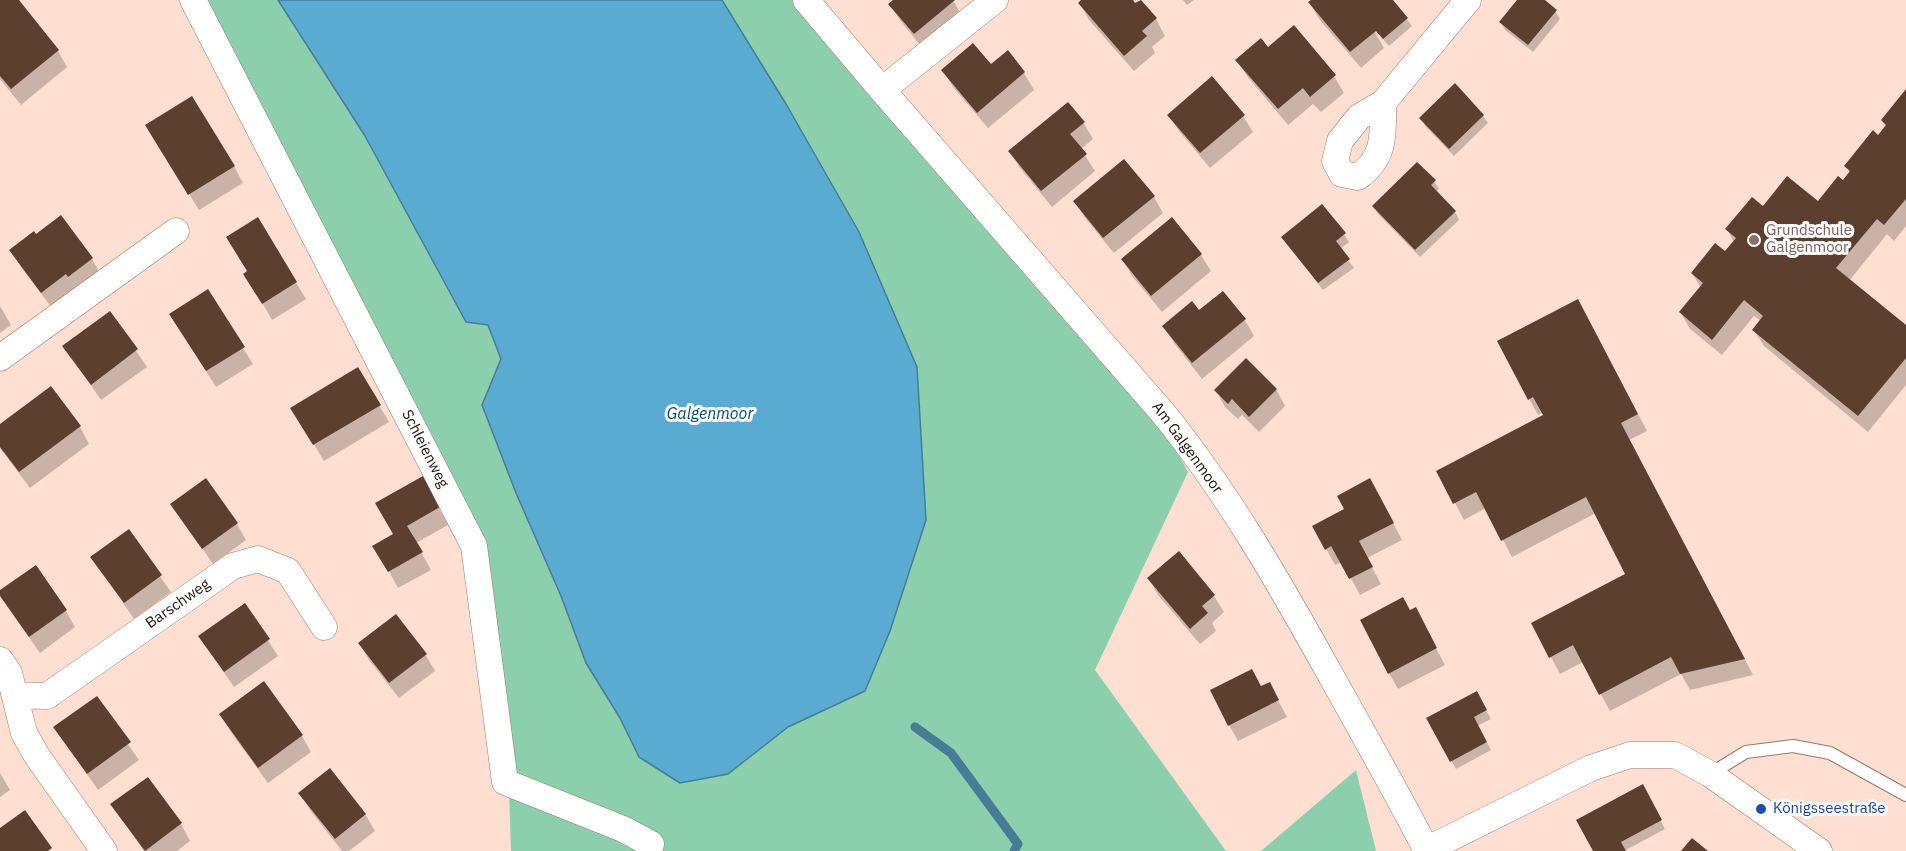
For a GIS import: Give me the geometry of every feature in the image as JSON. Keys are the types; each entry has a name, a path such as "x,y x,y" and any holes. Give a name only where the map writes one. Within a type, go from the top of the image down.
{"street":[{"name":"Schleienweg","path":"193,0 474,546 505,782 622,829 651,844"},
{"name":"Am Galgenmoor","path":"806,0 1163,413 1199,459 1291,603 1406,810 1426,851"},
{"path":"882,90 995,0"},
{"path":"1383,103 1468,0"},
{"path":"0,358 176,231"},
{"name":"Barschweg","path":"16,695 46,696 233,566 258,559 288,571 324,627"},
{"path":"0,660 9,673 24,733 37,756 104,851"},
{"path":"1426,851 1591,768 1630,755 1675,755 1710,774 1819,851"}],"lane":[{"path":"1710,774 1746,752 1793,746 1830,753 1906,795"}],"green space":[{"path":"199,0 278,0 488,325 501,359 482,405 516,493 561,596 586,663 620,718 639,757 728,774 788,727 865,691 786,104 722,0 793,0 1171,440 1188,472 1095,670 1226,851 511,851 509,789 479,546"},
{"path":"1356,770 1376,851 1261,851"}],"water":[{"name":"Galgenmoor","path":"278,0 722,0 786,104 859,232 917,367 926,520 890,631 865,691 788,727 728,774 680,783 639,757 620,718 586,663 561,596 516,493 482,405 501,359 488,325 466,322 365,136"}],"building":[{"path":"0,0 19,0 59,50 11,89 0,76"},
{"path":"893,0 955,0 914,34 888,4"},
{"path":"1081,0 1133,0 1135,3 1141,0 1157,18 1142,31 1147,36 1124,56 1078,3"},
{"path":"1311,0 1393,0 1408,18 1383,39 1376,31 1350,52 1308,2"},
{"path":"1517,0 1545,0 1557,10 1528,45 1499,22"},
{"path":"1294,25 1336,75 1310,97 1303,88 1278,109 1235,60 1261,38 1268,47"},
{"path":"973,43 991,64 1008,50 1025,72 977,113 941,70"},
{"path":"1212,76 1245,115 1200,153 1167,115"},
{"path":"1455,83 1484,115 1449,149 1419,118"},
{"path":"1906,89 1906,199 1884,225 1877,219 1836,268 1906,325 1906,358 1858,416 1752,330 1763,316 1744,300 1712,340 1679,312 1703,283 1691,273 1715,243 1725,251 1736,238 1725,229 1752,197 1763,206 1787,176 1818,201 1838,176 1843,180 1850,171 1844,166 1873,130 1878,135 1886,125 1881,120"},
{"path":"192,96 235,166 188,195 145,125"},
{"path":"1068,102 1085,122 1070,134 1087,154 1041,191 1008,151"},
{"path":"1124,159 1155,196 1103,238 1073,201"},
{"path":"1417,162 1436,180 1431,185 1456,211 1415,250 1372,206"},
{"path":"1322,204 1346,233 1336,241 1350,259 1318,283 1281,237"},
{"path":"61,215 93,258 68,277 66,274 41,293 9,250 34,231 36,234"},
{"path":"258,217 297,282 262,304 243,274 247,271 226,237"},
{"path":"1172,217 1202,254 1151,296 1121,259"},
{"path":"208,289 245,347 206,371 169,314"},
{"path":"1223,291 1246,319 1192,363 1162,326 1192,301 1199,310"},
{"path":"1578,299 1638,414 1621,423 1745,659 1680,674 1671,657 1599,695 1573,645 1549,658 1531,623 1625,574 1586,497 1501,541 1476,492 1453,504 1436,471 1543,415 1533,397 1528,400 1497,341"},
{"path":"110,311 138,349 91,385 62,346"},
{"path":"1246,358 1277,389 1249,417 1232,399 1228,404 1214,390"},
{"path":"358,367 381,405 313,445 290,408"},
{"path":"51,386 81,426 19,472 0,447 0,424"},
{"path":"423,476 440,507 407,526 423,552 388,572 372,546 393,534 375,503"},
{"path":"206,478 238,523 202,549 170,504"},
{"path":"1370,478 1394,523 1359,541 1373,567 1349,579 1331,546 1325,550 1312,526 1344,509 1337,496"},
{"path":"129,529 162,575 124,603 90,557"},
{"path":"1179,551 1215,595 1202,606 1208,613 1190,629 1147,578"},
{"path":"36,565 67,610 29,637 0,596 0,590"},
{"path":"1403,597 1410,610 1416,607 1437,648 1388,674 1360,620"},
{"path":"245,603 270,639 224,672 198,636"},
{"path":"396,614 427,654 389,683 358,643"},
{"path":"1252,669 1261,686 1270,682 1279,700 1228,726 1210,690"},
{"path":"264,681 303,735 258,768 219,714"},
{"path":"1477,691 1487,710 1474,717 1487,742 1450,762 1426,718"},
{"path":"97,696 131,742 87,774 53,727"},
{"path":"330,768 366,814 335,839 298,793"},
{"path":"148,777 182,823 145,851 110,804"},
{"path":"1643,784 1662,820 1621,842 1626,851 1593,851 1576,820"},
{"path":"25,810 52,848 48,851 0,851 0,828"},
{"path":"1692,838 1708,851 1681,851"}],"waterway":[{"path":"915,727 951,753 1018,844 1014,851"}],"place":[{"name":"Grundschule Galgenmoor","path":"1754,240"},
{"name":"Königsseestraße","path":"1761,809"}]}
